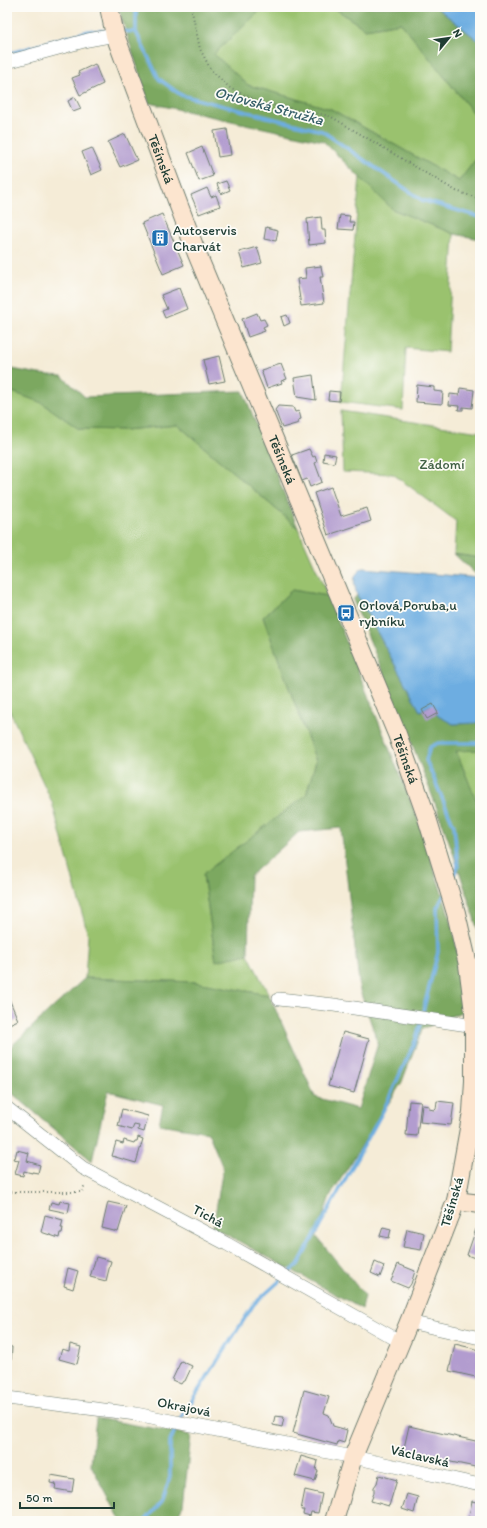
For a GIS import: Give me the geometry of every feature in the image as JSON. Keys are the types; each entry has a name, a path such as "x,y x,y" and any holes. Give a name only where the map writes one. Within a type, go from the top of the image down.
{"main road":[{"name":"Těšínská","path":"112,20 197,254 396,734 427,818 456,912 468,965 474,1026 474,1081 472,1112 456,1201 401,1342 353,1457 334,1521"},
{"path":"456,1201 480,1204"}],"street":[{"path":"7,62 88,40 112,20"},
{"path":"279,999 334,1005 474,1026"},
{"name":"Tichá","path":"7,1108 83,1168 227,1244 401,1342"},
{"path":"409,1322 480,1338"},
{"name":"Okrajová","path":"7,1398 136,1414 353,1457"},
{"name":"Václavská","path":"353,1457 480,1485"}],"path":[{"path":"191,7 200,49 211,70 231,89 263,103 330,116 456,191 480,199"},
{"path":"7,1192 82,1192 90,1171"}],"green space":[{"path":"118,7 264,7 214,54 248,85 331,109 459,181 480,154 480,239 454,234 392,209 323,141 149,103"},
{"path":"264,7 333,7 365,29 401,23 480,121 480,154 459,181 331,109 248,85 213,54"},
{"path":"333,7 436,7 480,42 480,121 401,23 365,29"},
{"path":"360,176 392,209 454,234 447,352 406,348 403,410 341,402"},
{"path":"7,368 39,374 62,376 85,397 243,391 298,528 178,425 125,430 79,429 42,403 7,390"},
{"path":"7,390 42,402 79,429 125,430 178,425 298,528 328,596 292,590 263,617 316,761 306,796 203,875 216,960 248,954 269,995 195,982 85,978 88,935 52,802 7,705"},
{"name":"Zádomí","path":"341,411 480,432 480,558 454,554 456,521 393,474 343,472"},
{"path":"454,554 480,558 480,578"},
{"path":"292,590 328,596 418,820 452,924 468,1009 422,1029 402,1082 330,1196 316,1236 365,1296 362,1309 213,1227 223,1168 208,1132 159,1124 163,1105 108,1091 92,1161 7,1089 7,1050 85,978 195,982 269,995 315,1097 358,1109 378,1043 360,991 341,828 299,832 250,876 248,954 216,961 203,874 306,795 316,761 263,617"},
{"path":"357,595 420,711 431,705 453,724 480,723 480,750 456,751 480,809 480,938 453,852 405,726 353,600"},
{"path":"456,750 480,750 480,809 478,806"},
{"path":"96,1418 191,1435 183,1506 174,1521 121,1521 91,1465"}],"water":[{"path":"436,7 480,7 480,42"},
{"path":"363,568 480,578 480,723 453,724 438,716 431,705 420,711 357,595 354,580 359,571"}],"building":[{"path":"95,64 103,84 80,95 72,78 80,75 78,72"},
{"path":"75,97 81,109 73,112 68,101"},
{"path":"227,129 231,155 218,157 214,131"},
{"path":"125,134 137,160 120,167 108,142"},
{"path":"202,147 213,176 199,181 188,153"},
{"path":"92,148 102,170 91,175 82,152"},
{"path":"226,181 230,190 221,194 217,184"},
{"path":"207,188 211,197 216,195 220,206 199,214 191,195"},
{"name":"Autoservis Charvát","path":"162,214 184,265 163,274 142,223"},
{"path":"340,215 350,216 349,222 354,222 353,230 338,229"},
{"path":"321,217 322,230 325,230 326,243 309,245 307,219"},
{"path":"266,227 278,230 276,241 264,239"},
{"path":"257,247 262,263 244,268 239,252"},
{"path":"321,266 323,277 320,277 324,303 301,306 297,279 306,278 305,268"},
{"path":"179,288 187,309 165,318 162,311 167,309 161,295"},
{"path":"257,313 260,320 264,319 267,325 263,327 265,331 248,337 242,319"},
{"path":"287,315 290,323 284,326 281,317"},
{"path":"219,356 225,381 209,384 203,360"},
{"path":"281,364 287,379 281,381 282,383 267,388 261,370"},
{"path":"313,375 316,400 297,397 294,378"},
{"path":"417,385 434,387 434,391 443,392 442,404 416,402"},
{"path":"460,388 474,390 472,408 463,407 463,410 458,410 459,406 449,405 450,394 459,395"},
{"path":"329,391 340,392 339,401 328,400"},
{"path":"278,406 293,407 295,412 299,411 301,419 298,420 299,423 282,428 275,410"},
{"path":"309,449 313,457 315,456 317,462 315,463 322,482 310,487 307,479 302,481 292,455"},
{"path":"324,453 336,455 334,463 323,461"},
{"path":"331,487 341,516 367,508 371,521 328,535 314,493"},
{"path":"433,704 438,713 427,719 422,710"},
{"path":"7,994 18,1020 7,1025"},
{"path":"343,1032 369,1039 354,1093 328,1086"},
{"path":"409,1101 421,1102 417,1136 406,1135"},
{"path":"437,1101 454,1103 451,1125 420,1122 422,1105 429,1106 429,1109 434,1110 435,1108 436,1109"},
{"path":"122,1109 148,1116 144,1132 138,1130 139,1126 134,1125 132,1130 118,1126"},
{"path":"138,1137 143,1139 136,1163 112,1156 116,1142 123,1144 124,1140 134,1143 137,1141"},
{"path":"17,1150 29,1153 27,1161 40,1165 38,1173 24,1171 23,1176 15,1174 19,1160 13,1159 14,1157 15,1158"},
{"path":"60,1201 70,1203 68,1213 49,1209 51,1202 59,1204"},
{"path":"108,1202 126,1206 118,1232 102,1228"},
{"path":"45,1215 63,1220 61,1228 63,1228 62,1233 60,1233 59,1238 41,1232"},
{"path":"383,1227 391,1229 389,1238 380,1236"},
{"path":"407,1229 424,1233 421,1250 403,1247"},
{"path":"476,1229 480,1230 480,1260 467,1255"},
{"path":"96,1257 111,1261 106,1281 90,1277"},
{"path":"375,1262 384,1266 380,1277 371,1273"},
{"path":"398,1264 415,1271 411,1284 408,1288 391,1281"},
{"path":"68,1268 78,1271 73,1289 64,1286"},
{"path":"70,1344 81,1347 77,1364 59,1359 62,1349 69,1351"},
{"path":"455,1344 480,1350 480,1378 449,1371"},
{"path":"7,1346 12,1347 10,1379 7,1379"},
{"path":"181,1361 192,1366 185,1381 181,1384 172,1380"},
{"path":"304,1390 329,1397 324,1413 329,1415 333,1426 347,1430 344,1443 338,1441 337,1445 293,1433"},
{"path":"275,1416 284,1417 282,1427 273,1425"},
{"path":"409,1426 480,1442 480,1468 403,1452"},
{"path":"301,1456 318,1461 316,1470 318,1471 315,1481 295,1476"},
{"path":"51,1475 74,1479 72,1492 55,1489 56,1484 50,1483"},
{"path":"379,1475 397,1480 389,1506 371,1501 374,1493 374,1487 377,1483"},
{"path":"305,1490 322,1494 318,1513 311,1512 310,1516 303,1514 304,1510 301,1510"},
{"path":"407,1494 418,1497 414,1513 402,1509"},
{"path":"472,1501 480,1503 480,1521 468,1521"}],"waterway":[{"name":"Orlovská Stružka","path":"136,7 136,32 159,79 181,95 322,131 422,200 480,217"},
{"path":"7,54 89,31 105,31"},
{"path":"119,31 136,32"},
{"path":"452,878 458,867 454,826 426,760 430,747 438,743 480,743"},
{"path":"422,1015 438,952 437,908 444,895"},
{"path":"287,1274 298,1265 383,1111 416,1039 421,1021"},
{"path":"180,1419 254,1304 283,1278"},
{"path":"145,1521 162,1502 170,1477 170,1442 177,1425"}],"place":[{"name":"Autoservis Charvát","path":"160,238"},
{"name":"Orlová,Poruba,u rybníku","path":"346,613"}]}
